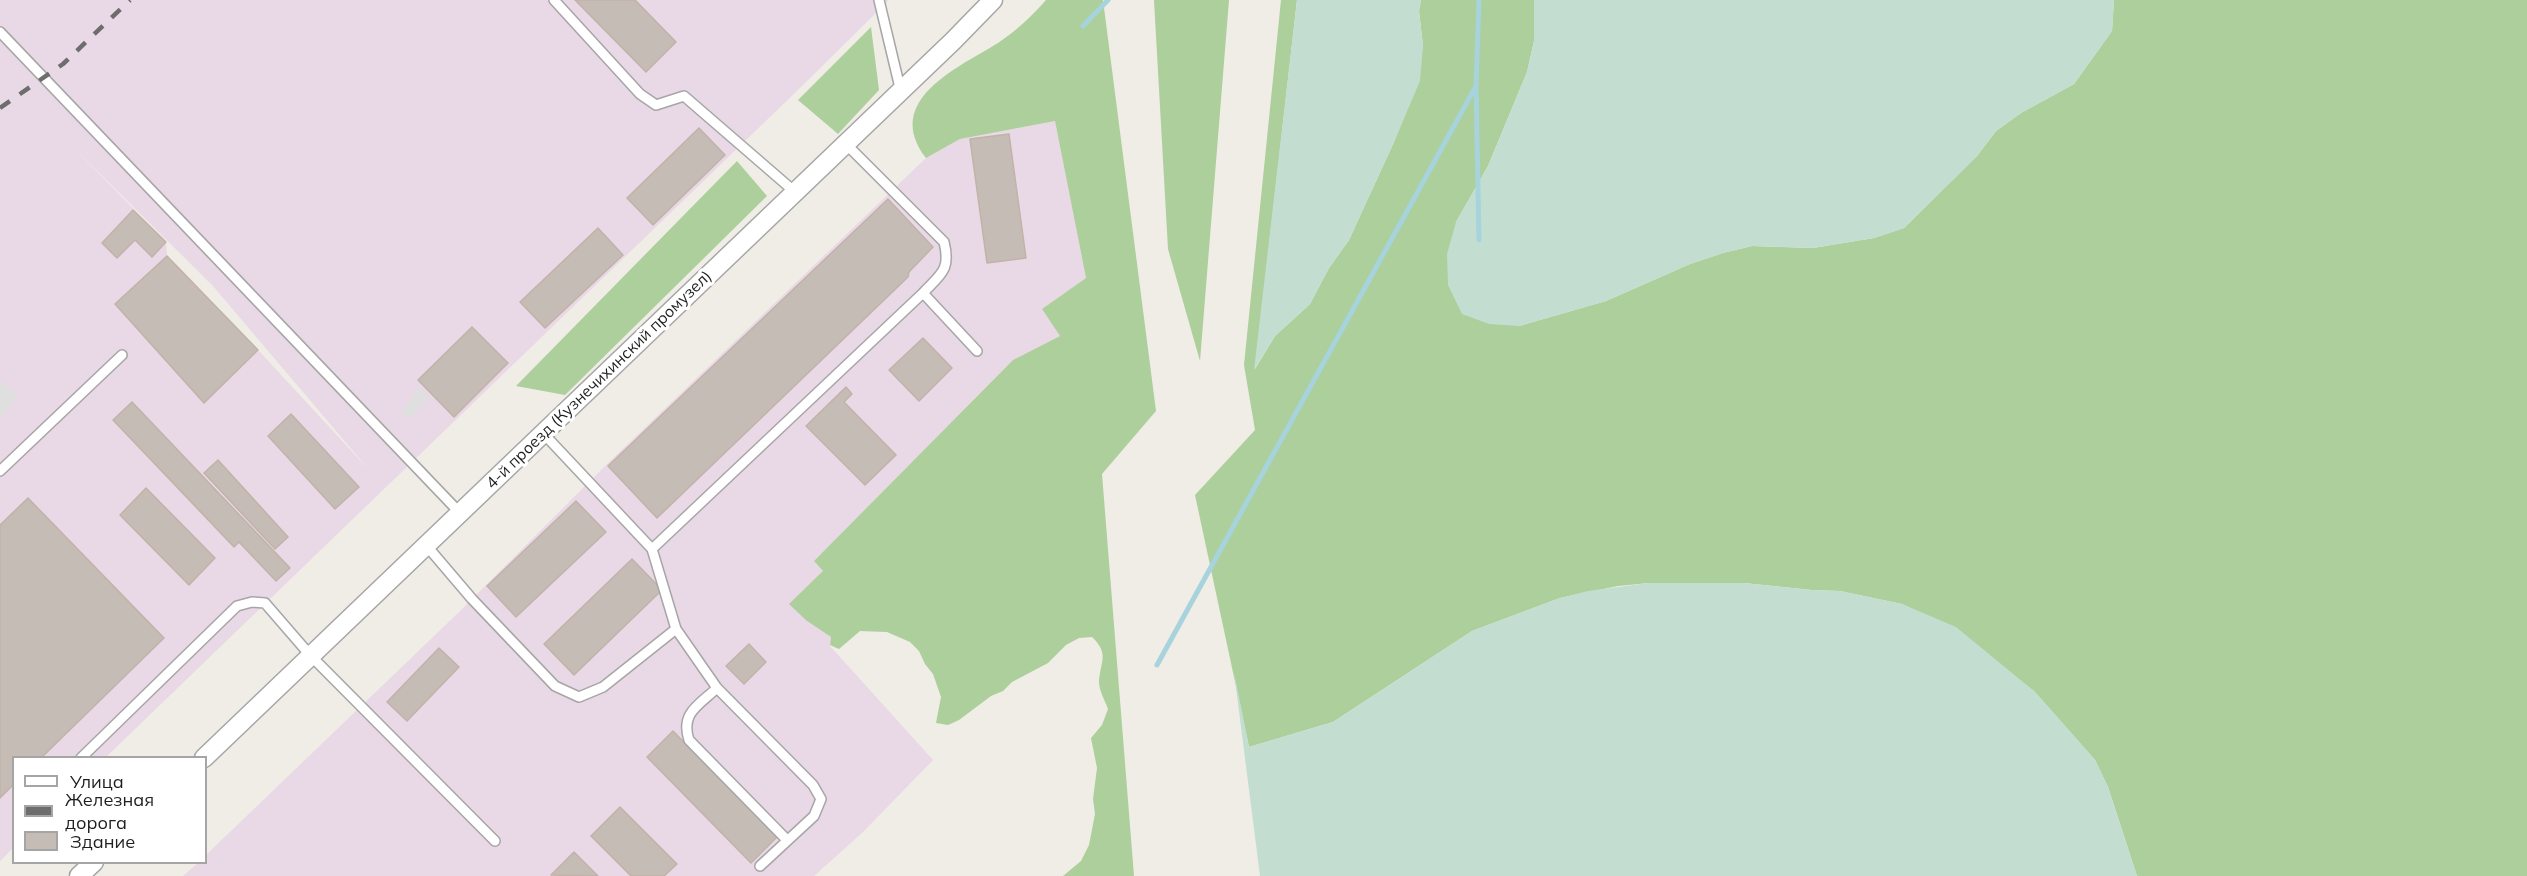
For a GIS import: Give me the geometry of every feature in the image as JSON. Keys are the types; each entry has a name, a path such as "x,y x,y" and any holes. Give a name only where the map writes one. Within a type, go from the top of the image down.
{"street":[{"name":"4-й проезд (Кузнечихинский промузел)","path":"206,756 954,42 993,0"},
{"path":"79,876 92,864"}],"lane":[{"path":"554,0 640,94 656,105 684,96 795,192"},
{"path":"879,0 901,92"},
{"path":"0,32 460,513"},
{"path":"652,549 946,270 948,256 944,243 846,144"},
{"path":"923,293 977,351"},
{"path":"0,471 122,355"},
{"path":"543,433 652,549 676,629 717,688 813,785 820,799 814,816 760,866"},
{"path":"426,545 472,599 555,686 579,697 603,687 676,629"},
{"path":"83,756 237,606 252,602 265,603 310,656 495,841"},
{"path":"717,688 688,715 685,728 689,740 787,840"}],"shaded area":[{"path":"0,0 889,0 107,756 12,756 12,849 0,861","holes":["71,145 213,286 370,471 167,256 166,242"]},
{"path":"1055,121 1086,278 1042,309 1060,336 1013,360 814,561 823,571 807,621 831,637 830,646 933,760 863,832 814,876 183,876 197,864 207,864 207,854 457,614 606,465 926,158 960,139"},
{"path":"0,380 19,396 0,418"},
{"path":"420,387 429,397 410,419 401,412"}],"green space":[{"path":"1046,0 1103,0 1156,411 1102,474 1134,876 1063,876 1081,861 1089,845 1095,814 1093,799 1097,768 1091,738 1102,725 1108,709 1099,685 1103,658 1101,648 1092,637 1079,638 1066,645 1048,663 1012,682 1003,691 991,696 959,720 948,725 936,723 941,697 933,674 919,651 910,642 887,632 860,631 839,649 830,645 831,637 807,621 789,604 823,571 814,561 1013,360 1060,336 1042,309 1086,278 1055,121 960,139 926,158 915,137 913,119 919,103 930,88 964,63 998,43"},
{"path":"1154,0 1229,0 1200,361 1168,249"},
{"path":"1281,0 1297,0 1255,369 1275,336 1310,304 1329,268 1349,240 1394,142 1406,111 1423,46 1419,11 1421,0 1534,0 1534,41 1527,72 1488,166 1456,222 1519,326 1606,301 1690,264 1723,253 1752,246 1813,248 1874,238 1904,228 1977,156 1996,131 2021,113 2074,84 2112,31 2114,0 2527,0 2527,876 2137,876 2108,787 2095,760 2034,691 1928,617 1902,604 1840,591 1744,583 1649,583 1618,586 1560,598 1472,631 1333,722 1249,747 1195,495 1255,430 1244,365"},
{"path":"1297,0 1421,0 1419,11 1423,46 1420,81 1349,240 1329,268 1310,304 1275,336 1254,370"},
{"path":"1534,0 2114,0 2112,31 2074,84 2021,113 1996,131 1977,156 1904,228 1874,238 1813,248 1752,246 1690,264 1606,301 1519,326 1489,324 1462,314 1448,285 1447,254 1456,222 1488,166 1527,72 1534,41"},
{"path":"871,27 879,90 838,134 798,100"},
{"path":"737,161 767,196 565,395 516,386"},
{"path":"1648,583 1744,583 1840,591 1902,604 1956,627 2034,691 2095,760 2108,787 2137,876 1260,876 1234,672 1249,747 1333,722 1472,631 1560,598 1588,591"}],"building":[{"path":"575,0 635,0 676,42 646,72"},
{"path":"699,128 725,155 653,225 627,198"},
{"path":"1009,134 1026,258 987,263 970,139"},
{"path":"888,199 933,247 909,272 908,277 657,518 608,466"},
{"path":"133,210 166,242 152,257 135,240 117,258 102,243"},
{"path":"598,228 623,255 545,328 520,302"},
{"path":"167,256 258,350 204,403 115,304"},
{"path":"472,327 508,363 454,417 418,380"},
{"path":"923,338 952,368 919,401 889,370"},
{"path":"846,387 852,394 844,402 896,455 865,485 806,426"},
{"path":"132,402 290,568 276,581 239,542 234,547 113,420"},
{"path":"291,414 359,487 335,509 268,436"},
{"path":"218,460 288,537 275,549 204,473"},
{"path":"146,488 215,558 189,585 120,515"},
{"path":"28,498 164,638 43,756 12,756 12,786 0,798 0,525"},
{"path":"576,501 606,532 516,617 487,586"},
{"path":"632,559 662,590 574,675 544,644"},
{"path":"749,644 766,662 744,684 726,666"},
{"path":"439,648 459,667 407,721 387,702"},
{"path":"673,731 777,837 751,863 647,757"},
{"path":"620,807 677,864 664,876 631,876 591,836"},
{"path":"574,852 598,876 551,875"}],"waterway":[{"path":"1083,26 1108,0"},
{"path":"1479,0 1476,86 1479,240"},
{"path":"1157,665 1476,86"}],"railway":[{"path":"0,108 63,64 130,0"}]}
